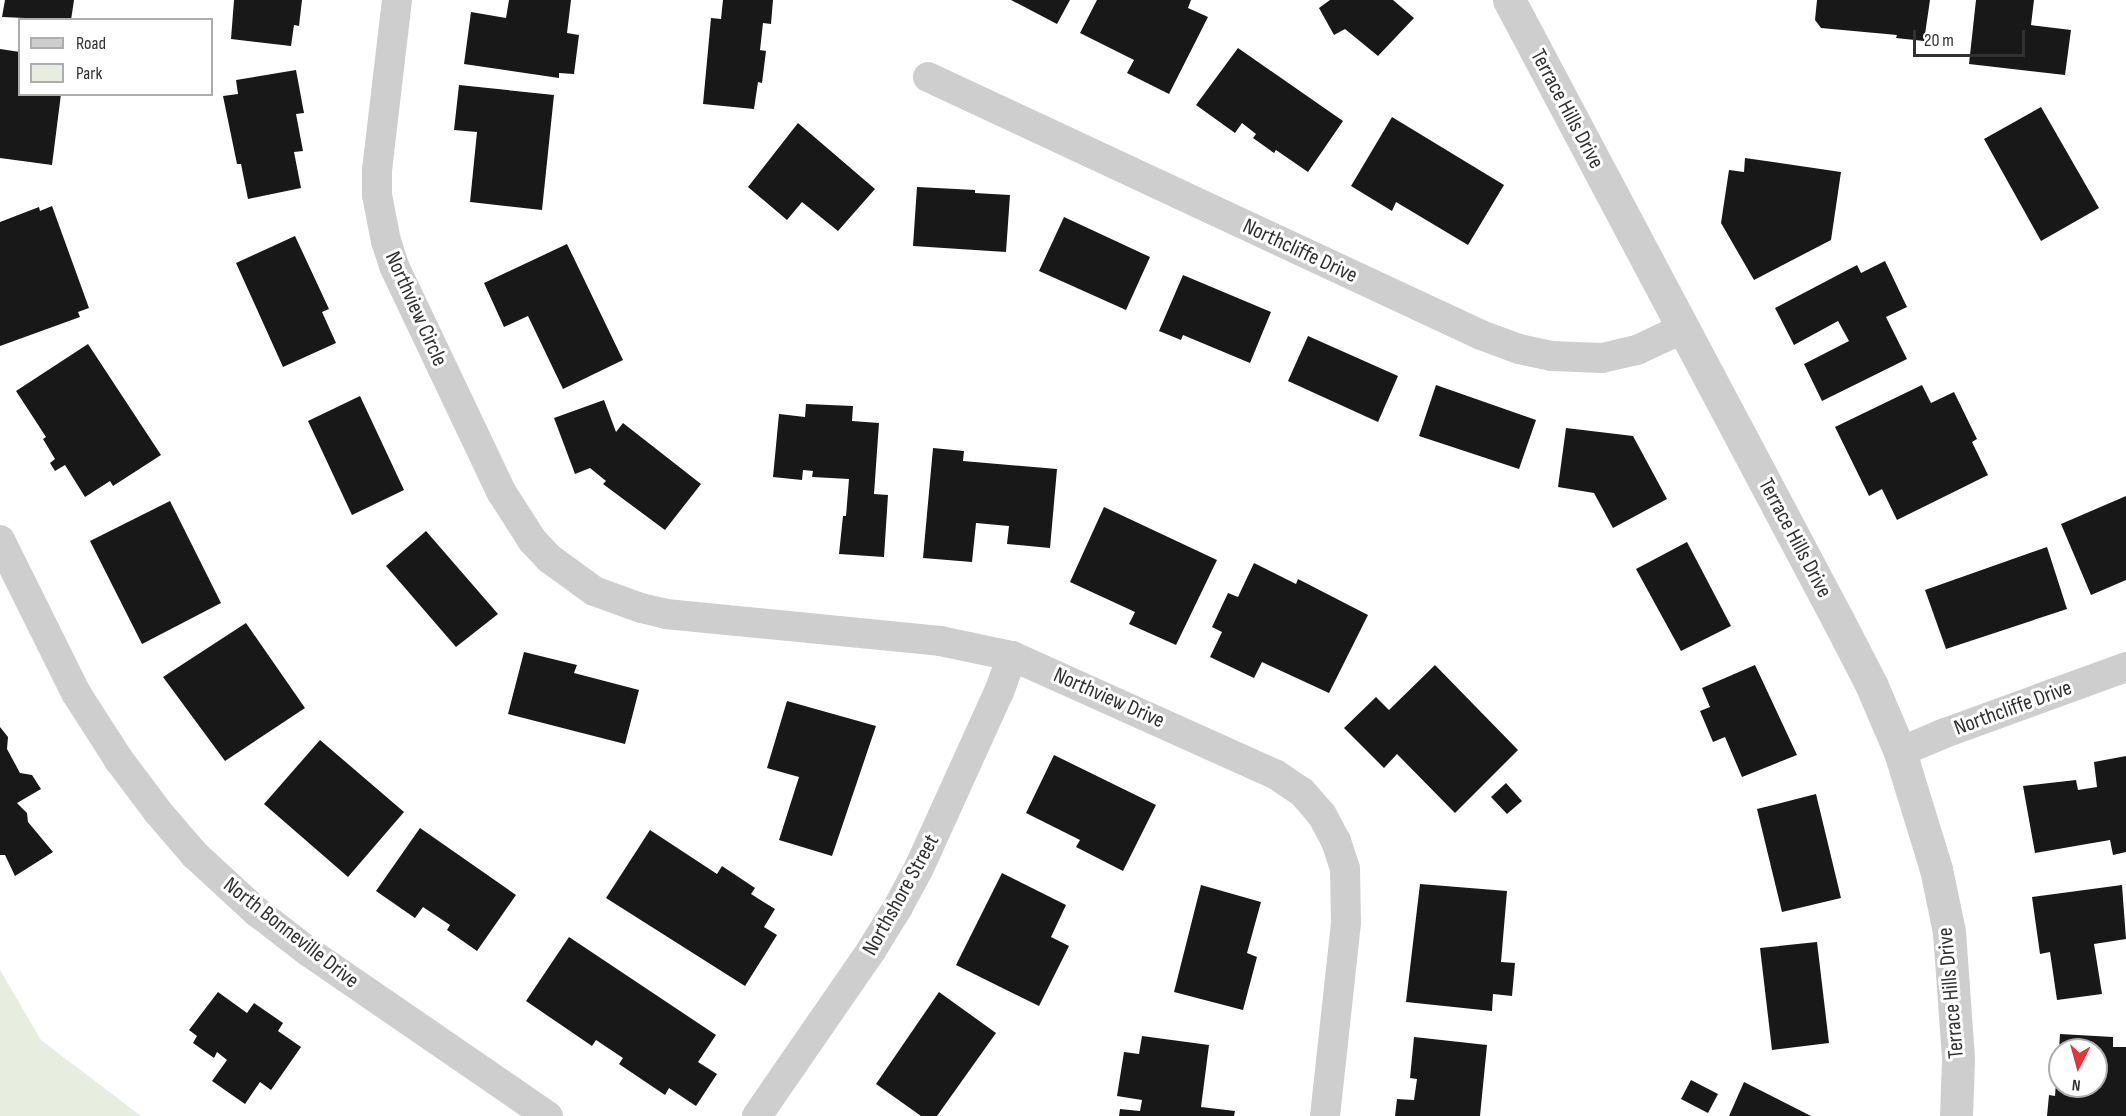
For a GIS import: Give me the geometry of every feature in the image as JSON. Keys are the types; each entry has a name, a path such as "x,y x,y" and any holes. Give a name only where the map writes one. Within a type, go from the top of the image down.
{"street":[{"name":"Northview Circle","path":"397,0 377,169 377,195 386,241 394,266 502,493 532,540 576,579"},
{"name":"Terrace Hills Drive","path":"1509,0 1871,684 1900,752 1936,869 1948,932 1958,1059 1956,1116"},
{"name":"Northcliffe Drive","path":"928,77 1481,335 1519,349 1551,356 1602,358 1637,350 1684,328"},
{"name":"North Bonneville Drive","path":"0,540 76,693 119,760 158,812 195,855 257,912 309,952 548,1116"},
{"name":"Northview Drive","path":"576,579 617,601 666,614 940,641 1012,656 1275,774 1302,792 1322,815 1336,841 1345,868 1347,896 1325,1116"},
{"name":"Northshore Street","path":"757,1116 872,949 898,907 919,868 999,692 1012,656"},
{"name":"Northcliffe Drive","path":"1900,752 1945,733 2126,667"}],"green space":[{"path":"0,970 41,1040 141,1116 0,1116"}],"building":[{"path":"5,0 74,0 71,18 2,17"},
{"path":"234,0 302,0 299,26 294,25 291,46 231,39"},
{"path":"509,0 571,0 567,33 579,35 574,74 559,73 559,78 464,64 471,12 506,18"},
{"path":"723,0 773,0 771,24 763,23 760,50 766,51 762,83 758,82 754,109 703,104 711,18 721,19"},
{"path":"1011,0 1070,0 1057,24"},
{"path":"1097,0 1191,0 1188,8 1208,17 1169,94 1127,73 1134,60 1080,33"},
{"path":"1330,0 1393,0 1414,18 1378,56 1345,29 1334,35 1319,8"},
{"path":"1817,0 1930,0 1924,41 1896,38 1897,35 1821,28 1815,20"},
{"path":"1976,0 2034,0 2031,25 2071,30 2065,75 1969,64"},
{"path":"1238,48 1343,121 1308,172 1276,150 1274,153 1253,138 1256,134 1242,123 1235,133 1196,105"},
{"path":"0,49 18,52 18,96 61,96 52,165 0,158"},
{"path":"296,70 304,113 296,114 303,151 294,152 301,188 248,199 241,164 237,164 223,96 238,94 236,80"},
{"path":"459,85 554,95 542,210 470,202 477,132 454,130"},
{"path":"2041,107 2099,208 2041,241 1984,139"},
{"path":"1392,117 1504,185 1468,245 1396,202 1392,211 1351,186"},
{"path":"798,123 875,189 838,231 802,202 787,220 748,187"},
{"path":"1745,158 1841,172 1831,240 1754,280 1721,223 1729,170 1744,172"},
{"path":"917,187 975,190 975,193 1010,195 1006,252 913,246"},
{"path":"52,206 89,308 78,312 80,317 0,346 0,222 39,207 40,211"},
{"path":"1064,217 1150,257 1126,310 1039,271"},
{"path":"295,236 329,309 322,312 336,343 283,367 236,263"},
{"path":"567,244 623,360 563,389 528,316 504,327 484,283"},
{"path":"1885,261 1907,307 1886,317 1907,359 1822,401 1804,364 1849,341 1838,321 1794,345 1775,308 1857,265 1861,273"},
{"path":"1183,275 1271,312 1250,363 1183,335 1181,340 1159,331"},
{"path":"1308,336 1398,376 1378,422 1288,381"},
{"path":"88,344 161,455 113,486 110,481 85,497 65,465 55,471 50,463 55,459 43,439 46,437 16,391"},
{"path":"1436,385 1536,420 1519,469 1419,436"},
{"path":"1922,385 1931,403 1954,392 1977,439 1972,442 1988,475 1897,520 1882,489 1869,496 1835,427"},
{"path":"360,396 404,490 352,515 308,421"},
{"path":"604,400 616,432 623,423 701,484 665,530 603,484 606,481 590,468 575,474 554,418"},
{"path":"806,404 853,406 852,421 879,423 874,494 888,495 884,557 839,554 843,516 846,516 849,479 812,477 813,471 803,470 802,480 773,477 779,414 805,417"},
{"path":"1566,428 1633,436 1667,499 1613,528 1594,493 1558,487"},
{"path":"933,448 964,451 963,461 1057,469 1050,548 1007,544 1009,526 976,523 972,562 923,558"},
{"path":"2126,496 2126,580 2091,595 2061,524"},
{"path":"170,501 221,603 142,644 90,541"},
{"path":"1104,507 1217,560 1176,645 1129,624 1135,612 1070,582"},
{"path":"426,531 498,614 456,647 386,566"},
{"path":"1687,542 1731,626 1681,651 1636,569"},
{"path":"2047,547 2067,609 1946,649 1925,590"},
{"path":"1254,563 1296,584 1298,579 1368,615 1329,693 1262,662 1254,678 1210,657 1222,632 1212,627 1228,593 1238,597"},
{"path":"246,623 305,708 225,761 163,677"},
{"path":"524,652 577,665 574,673 639,690 625,744 508,714"},
{"path":"1435,665 1518,750 1455,813 1397,754 1384,768 1344,728 1376,697 1389,710"},
{"path":"1755,665 1797,755 1742,777 1725,737 1713,742 1700,711 1710,707 1702,688"},
{"path":"787,701 876,726 832,856 779,840 799,777 767,768"},
{"path":"0,727 8,737 7,749 20,773 32,775 41,789 17,803 27,813 28,822 53,852 15,876 5,855 0,855"},
{"path":"320,740 404,812 348,877 264,804"},
{"path":"1054,755 1156,805 1123,871 1076,847 1080,840 1026,813"},
{"path":"2126,756 2126,852 2113,855 2110,840 2035,853 2023,786 2076,780 2078,790 2097,787 2094,762"},
{"path":"1506,783 1522,801 1507,814 1491,797"},
{"path":"1816,794 1841,898 1782,912 1757,809"},
{"path":"420,828 516,895 477,951 447,930 450,925 423,907 415,918 376,891"},
{"path":"650,830 717,874 722,866 755,888 751,894 775,909 764,927 777,935 745,986 606,898"},
{"path":"1002,873 1066,905 1051,937 1069,946 1039,1006 956,965"},
{"path":"1420,884 1507,891 1501,962 1515,963 1512,996 1493,994 1492,1011 1406,1002"},
{"path":"1201,885 1261,902 1247,953 1257,957 1243,1010 1174,992"},
{"path":"2122,885 2126,939 2094,944 2102,994 2057,1000 2050,952 2040,954 2032,897"},
{"path":"569,937 716,1035 698,1062 717,1074 696,1106 669,1088 665,1095 619,1064 623,1058 596,1040 592,1046 526,1001"},
{"path":"1817,942 1829,1043 1772,1050 1760,948"},
{"path":"218,992 247,1013 254,1003 283,1023 278,1031 301,1047 271,1090 260,1082 245,1104 212,1081 227,1060 217,1052 214,1058 193,1043 197,1036 189,1030"},
{"path":"939,992 996,1033 937,1116 921,1116 876,1084"},
{"path":"2060,1034 2113,1037 2113,1047 2126,1047 2126,1116 2047,1116 2049,1098 2108,1098 2108,1038 2060,1038"},
{"path":"1142,1036 1209,1045 1201,1107 1235,1111 1234,1116 1119,1116 1120,1109 1140,1111 1142,1100 1117,1096 1124,1052 1139,1054"},
{"path":"1414,1037 1487,1045 1480,1116 1395,1116 1397,1099 1414,1100 1417,1079 1410,1078"},
{"path":"1691,1080 1718,1094 1708,1113 1681,1099"},
{"path":"1744,1082 1811,1116 1729,1116"}]}
